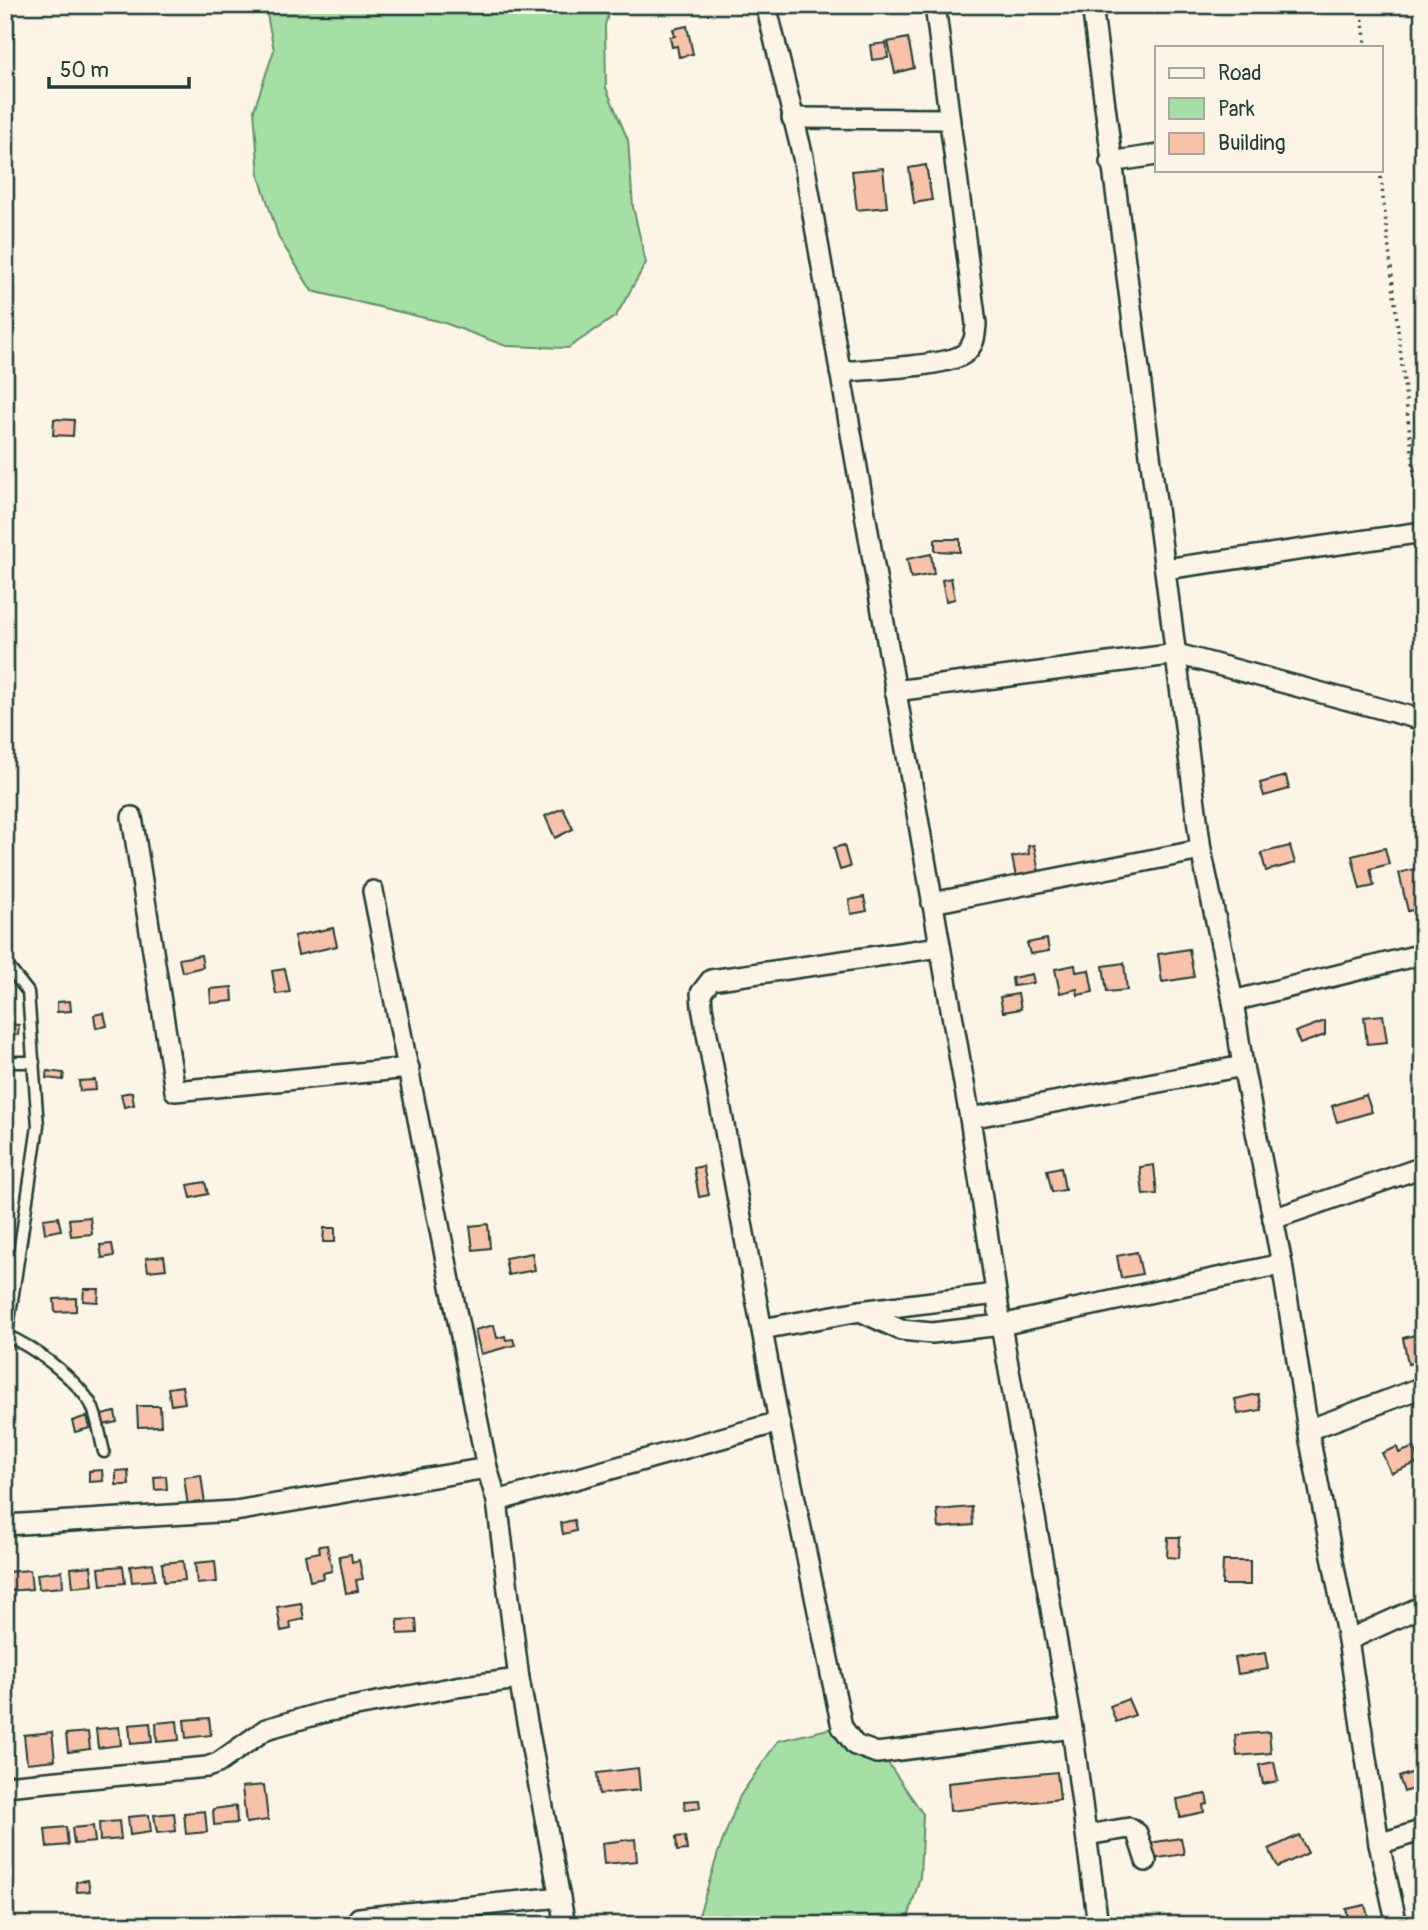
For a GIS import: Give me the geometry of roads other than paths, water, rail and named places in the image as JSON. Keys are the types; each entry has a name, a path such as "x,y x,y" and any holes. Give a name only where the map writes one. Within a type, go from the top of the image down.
{"street":[{"path":"766,5 803,157 970,1118 1001,1325 1072,1728 1098,1925"},
{"path":"840,372 944,362 962,356 974,343 976,324 934,5"},
{"path":"1092,5 1110,162 1201,850 1233,1001 1282,1264 1308,1430 1348,1640 1379,1844 1397,1925"},
{"path":"792,118 949,119"},
{"path":"1110,162 1155,155"},
{"path":"1165,569 1422,533"},
{"path":"895,691 1177,654 1423,720"},
{"path":"132,817 175,1091 409,1068"},
{"path":"932,904 1201,850"},
{"path":"373,891 487,1468 497,1501 519,1679 565,1925"},
{"path":"940,947 710,980 701,993 779,1422 842,1727 855,1745 877,1753 1072,1728"},
{"path":"1233,1001 1423,954"},
{"path":"970,1118 1243,1066"},
{"path":"1273,1219 1423,1167"},
{"path":"860,1311 901,1330 932,1333 1001,1325 1282,1264"},
{"path":"762,1329 860,1311 996,1294"},
{"path":"1308,1430 1423,1387"},
{"path":"497,1501 779,1422"},
{"path":"5,1525 235,1511 487,1468"},
{"path":"1348,1640 1423,1606"},
{"path":"5,1786 207,1767 218,1763 266,1729 325,1712 456,1687 519,1679"},
{"path":"1087,1835 1129,1828 1137,1833 1146,1861"},
{"path":"1379,1844 1423,1830"},
{"path":"359,1918 560,1897"}],"lane":[{"path":"5,963 28,992 38,1126 6,1335 33,1351 72,1381 92,1406 104,1452"},
{"path":"5,1062 34,1062"}]}
